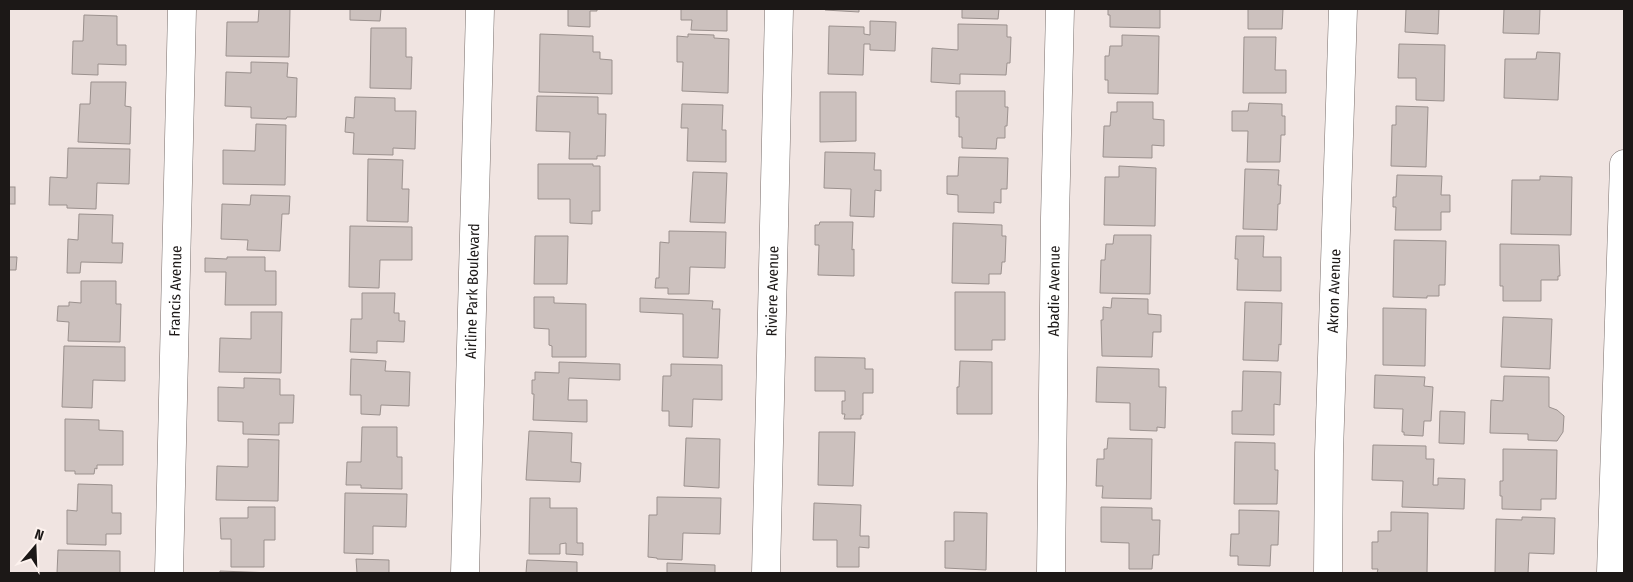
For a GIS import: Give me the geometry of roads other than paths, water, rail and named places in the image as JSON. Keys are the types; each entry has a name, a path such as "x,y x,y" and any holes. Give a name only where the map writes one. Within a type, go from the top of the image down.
{"street":[{"name":"Francis Avenue","path":"170,573 182,9"},
{"name":"Airline Park Boulevard","path":"465,573 480,9"},
{"name":"Riviere Avenue","path":"766,573 779,9"},
{"name":"Abadie Avenue","path":"1051,573 1055,218 1060,9"},
{"name":"Akron Avenue","path":"1328,573 1329,443 1343,9"},
{"path":"1612,573 1624,164"}]}
